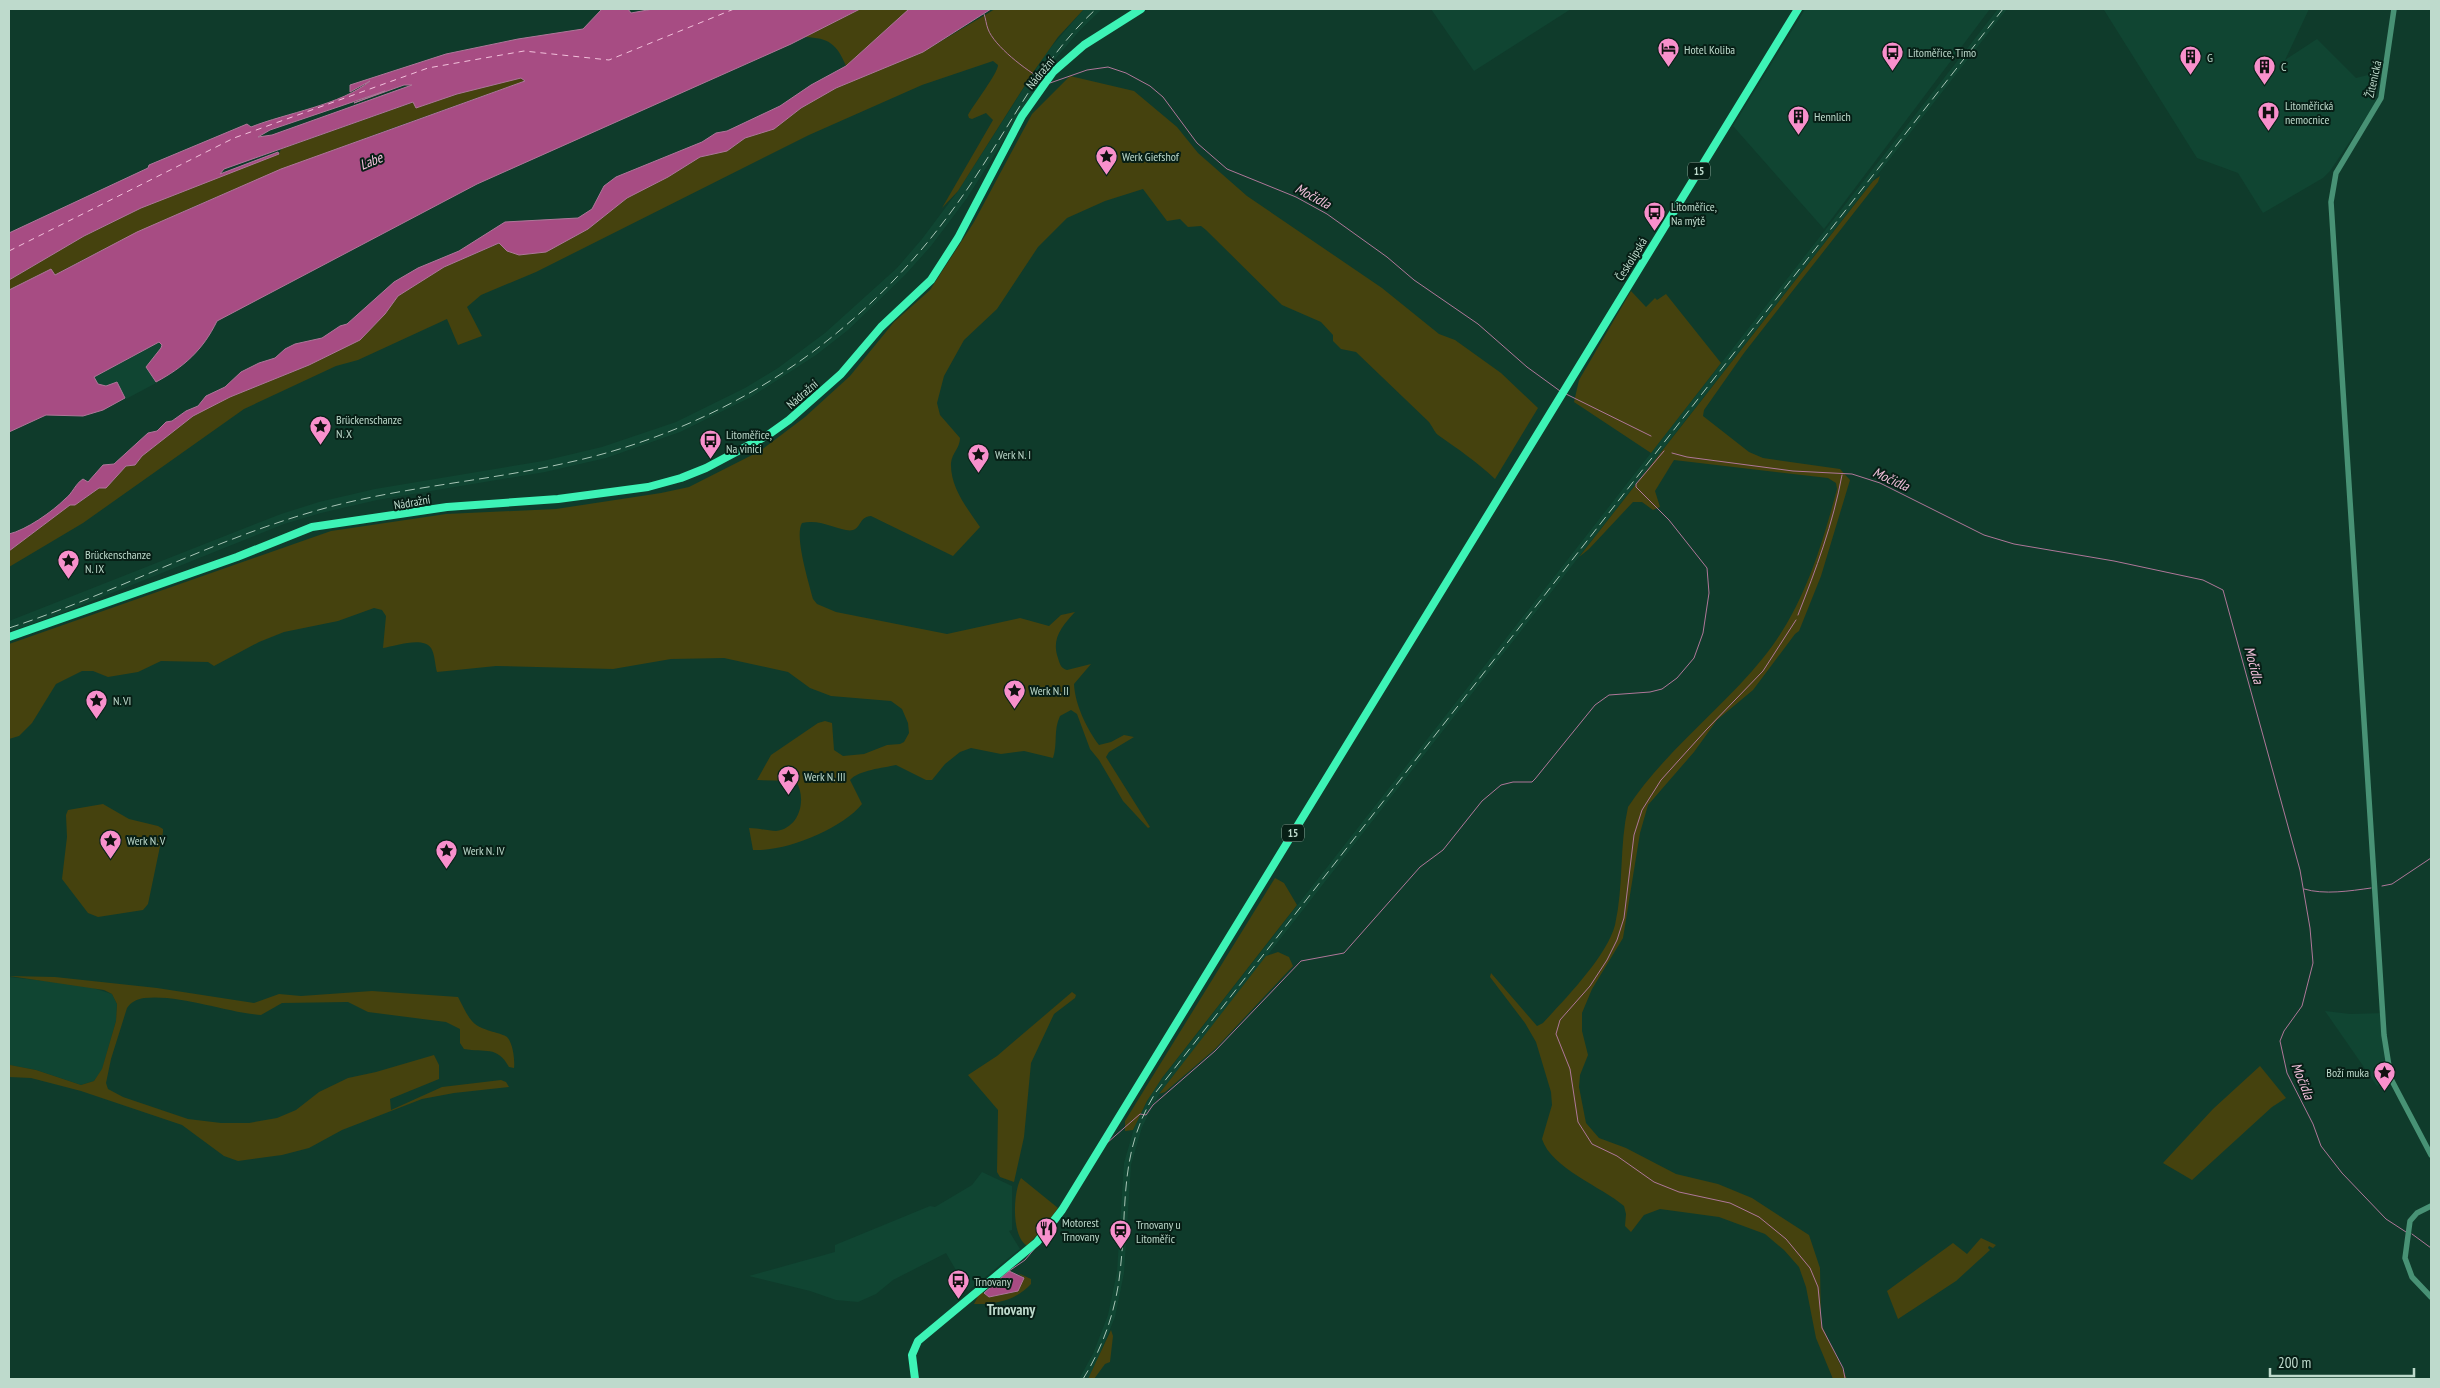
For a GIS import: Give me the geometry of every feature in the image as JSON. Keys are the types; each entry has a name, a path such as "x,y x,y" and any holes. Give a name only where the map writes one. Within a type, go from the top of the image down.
{"main road":[{"name":"Nádražní","path":"9,638 237,557 312,527 447,507 558,499 648,487 681,478 706,468 768,435 796,414 841,374 881,328 931,280 958,238 1022,116 1048,78 1078,49 1141,9"},
{"name":"Českolipská","path":"915,1379 912,1355 918,1341 1037,1242 1062,1210 1798,9"}],"street":[{"name":"Žitenická","path":"2394,9 2381,98 2336,173 2331,202 2383,1013 2391,1079 2431,1155"},
{"path":"2431,1206 2413,1216 2408,1234 2405,1258 2412,1277 2431,1297"}],"shaded area":[{"path":"860,9 909,9 846,66 839,52 831,44 820,39 805,37"},
{"path":"995,9 1084,9 1058,37 1034,71 958,191 942,208 993,120 986,113 972,119 968,115 997,69 998,65 993,61 922,85 809,135 536,272 481,295 467,307 482,336 458,345 447,319 358,360 336,366 244,409 83,523 9,567 9,551 70,505 80,502 99,488 111,483 126,466 135,465 142,456 193,416 230,397 309,365 360,340 385,314 398,296 444,267 500,243 507,251 529,254 546,252 588,229 627,198 668,177 700,157 727,151 745,138 774,129 801,108 836,88 923,52"},
{"path":"1084,9 1102,9 1081,29 1055,59 967,198 931,246 905,275 848,330 816,355 751,397 680,432 606,458 545,472 377,500 284,524 62,613 9,632 9,621 281,514 319,502 375,489 543,461 602,447 676,422 745,388 778,368 825,333 897,268 922,239 958,191 1046,53"},
{"path":"1431,9 1571,9 1474,71"},
{"path":"1805,9 1990,9 1824,229 1733,126"},
{"path":"1998,9 2007,9 1159,1094 1142,1127 1131,1165 1124,1273 1115,1317 1092,1373 1088,1379 1079,1379 1093,1354 1108,1315 1117,1272 1124,1163 1135,1125 1153,1090"},
{"name":"Litoměřická nemocnice","path":"2309,9 2285,60 2317,39 2356,78 2380,72 2375,104 2330,171 2323,178 2263,213 2238,173 2197,158 2104,10"},
{"path":"1070,76 1134,91 1177,127 1198,153 1247,196 1382,288 1439,334 1455,340 1501,373 1538,408 1495,479 1437,434 1429,422 1356,352 1341,349 1333,341 1333,335 1321,322 1282,305 1201,226 1188,227 1180,219 1167,221 1143,189 1105,201 1067,218 1038,247 997,309 964,340 944,376 937,403 940,415 960,438 951,463 951,472 960,497 980,527 953,556 871,516 864,518 858,527 853,530 817,522 802,523 800,538 803,560 813,599 817,604 836,612 947,634 1020,618 1049,626 1061,615 1075,612 1062,628 1057,639 1056,651 1059,663 1067,670 1091,664 1074,684 1082,716 1099,745 1111,742 1124,735 1134,737 1109,752 1106,757 1150,827 1148,828 1123,801 1099,760 1090,749 1077,714 1071,710 1060,716 1058,721 1053,758 1024,751 1001,754 971,748 960,752 945,764 932,780 926,780 896,765 878,768 859,774 850,780 862,804 841,822 796,843 766,850 753,850 749,828 776,831 784,829 796,819 801,804 801,796 796,781 757,780 771,755 818,723 825,721 832,723 834,750 843,756 864,754 887,745 900,744 904,742 909,733 908,723 902,709 891,701 831,696 810,688 788,672 724,658 671,659 613,669 496,666 437,672 431,648 427,644 415,642 383,648 386,616 382,610 374,608 338,621 284,632 259,642 214,666 208,662 161,661 138,672 108,677 93,671 82,671 56,684 32,723 19,736 9,739 9,644 331,531 446,514 556,509 661,493 689,487 760,451 805,417 850,376 894,322 930,290 974,222 1032,114"},
{"path":"521,78 525,81 345,146 227,193 111,245 55,275 51,269 9,290 9,280 84,236 149,204 279,154 281,149 414,102 416,108 457,94"},
{"path":"1880,176 1878,182 1744,353 1704,410 1703,416 1749,452 1763,458 1840,469 1850,480 1821,576 1799,631 1753,690 1717,720 1694,752 1648,805 1640,833 1623,938 1592,989 1582,1013 1582,1031 1588,1055 1580,1075 1579,1087 1586,1123 1599,1138 1626,1148 1676,1174 1718,1184 1752,1198 1809,1235 1820,1268 1821,1324 1847,1379 1833,1379 1816,1338 1806,1287 1799,1267 1784,1250 1765,1234 1719,1217 1660,1209 1644,1215 1631,1232 1625,1226 1626,1214 1624,1206 1566,1168 1547,1149 1542,1139 1552,1105 1551,1092 1536,1042 1525,1023 1490,977 1491,973 1537,1026 1543,1023 1584,977 1611,937 1615,925 1620,896 1623,836 1628,807 1659,767 1747,677 1763,658 1777,639 1800,599 1817,556 1837,489 1836,483 1828,478 1674,460 1655,491 1660,507 1653,510 1642,502 1633,502 1589,549 1579,557 1873,181"},
{"path":"1631,291 1646,307 1655,298 1657,300 1666,294 1721,363 1651,453 1574,402 1579,380"},
{"path":"158,342 162,345 161,348 147,367 156,383 126,399 117,382 106,387 98,384 94,377"},
{"path":"103,804 129,819 163,829 148,904 143,910 98,917 88,913 62,879 67,837 66,815 68,810"},
{"path":"1275,878 1284,883 1297,905 1162,1078 1147,1101 1133,1130 1125,1131 1125,1121"},
{"path":"1278,952 1289,957 1293,966 1215,1049 1165,1092 1159,1094 1266,956"},
{"path":"9,976 55,977 157,988 254,1003 279,994 301,996 372,991 458,997 467,1015 475,1024 507,1037 511,1043 514,1068 509,1067 500,1055 490,1051 464,1049 460,1043 460,1029 446,1022 368,1012 348,1002 282,1003 261,1015 158,997 144,998 132,1002 127,1008 111,1059 106,1083 108,1089 123,1097 188,1119 221,1123 249,1123 277,1118 296,1110 319,1092 348,1078 434,1055 439,1065 439,1079 390,1099 391,1110 442,1087 501,1080 506,1082 509,1087 454,1093 422,1099 342,1130 309,1148 282,1155 238,1161 224,1156 182,1125 81,1091 31,1078 9,1077 10,1065 36,1070 81,1085 94,1081 102,1069 116,1021 117,1004 112,994 104,990"},
{"path":"9,977 84,985 112,994 117,1004 116,1021 102,1070 94,1081 81,1085 36,1070 9,1065"},
{"path":"1072,992 1076,995 1075,998 1054,1014 1031,1063 1024,1137 1014,1182 1000,1177 997,1172 998,1110 968,1075 997,1056"},
{"path":"2325,1011 2350,1014 2385,1013 2384,1036 2391,1079 2377,1086"},
{"path":"2260,1066 2286,1098 2272,1107 2192,1180 2163,1163 2213,1109"},
{"path":"982,1172 1012,1186 1012,1230 1009,1231 1020,1249 968,1291 946,1253 893,1280 876,1294 858,1302 836,1300 810,1291 749,1276 835,1252 835,1245 930,1206 935,1207 972,1185"},
{"path":"1021,1178 1058,1208 1027,1246 1018,1233 1015,1214 1016,1193"},
{"path":"1981,1238 1996,1245 1993,1248 1989,1246 1990,1250 1956,1281 1898,1319 1887,1291 1953,1243 1967,1254"},
{"path":"1018,1273 1031,1279 1031,1284 1019,1294 990,1304 974,1304 981,1291 989,1297 1015,1292 1024,1278"},
{"path":"1111,1330 1113,1336 1110,1362 1105,1364 1094,1379 1088,1379"}],"water":[{"name":"Labe","path":"602,9 628,9 631,13 653,9 860,9 791,44 477,184 217,321 212,331 192,357 156,382 146,367 161,348 162,345 159,342 94,377 98,384 106,386 117,382 125,398 103,410 83,416 46,415 9,432 9,290 51,269 55,275 137,232 281,169 525,81 521,78 457,94 416,108 413,102 224,169 220,174 278,152 279,154 141,208 84,236 9,280 9,233 148,168 149,165 247,124 251,127 329,102 358,89 370,81 350,92 350,85 446,54 518,39 583,29","holes":["404,85 412,85 272,135 258,137 270,130 385,91 354,103"]},
{"path":"909,9 991,9 923,52 836,88 801,108 774,129 745,138 727,151 700,157 668,177 627,198 588,229 546,252 519,255 507,251 499,243 444,267 398,296 385,314 360,340 309,365 230,397 193,416 142,456 135,465 126,466 106,488 99,488 75,505 70,505 9,551 9,534 31,525 46,515 68,497 83,479 88,482 103,465 114,464 148,433 157,431 166,422 172,421 186,411 198,406 206,396 225,387 241,372 275,358 285,349 295,344 322,338 340,326 347,324 394,282 418,268 459,251 505,222 578,218 592,209 604,186 616,177 702,142 716,133 727,131 780,106 811,85 846,66"},
{"path":"1009,1271 1024,1278 1018,1291 989,1297 984,1293"}],"waterway":[{"name":"Močidla","path":"984,14 991,36 997,43 1020,64 1042,79"},
{"name":"Močidla","path":"1050,83 1087,70 1108,67 1126,73 1150,86 1163,97 1197,143 1227,169 1296,197 1327,214 1387,257 1414,280 1478,324 1527,367 1560,391"},
{"name":"Močidla","path":"1566,394 1651,436"},
{"path":"1107,1143 1140,1114 1146,1115 1153,1105 1215,1051 1301,961 1344,953 1420,867 1443,850 1482,801 1501,785 1513,782 1532,782 1595,705 1609,695 1650,692 1662,689 1677,678 1694,658 1703,633 1709,593 1707,568 1669,520 1636,487 1636,484 1664,451"},
{"name":"Močidla","path":"1672,453 1687,457 1793,471 1852,474 1880,483 1984,535 2014,544 2114,561 2203,580 2223,590 2300,870 2310,928 2313,963 2302,1006 2284,1031 2280,1041 2287,1073 2313,1124 2321,1146 2342,1173 2386,1219 2406,1232"},
{"path":"1798,615 1829,529 1842,475"},
{"path":"1796,620 1763,671 1661,780 1642,810 1634,835 1624,918 1617,940 1590,986 1560,1020 1556,1034 1570,1069 1578,1122 1592,1144 1617,1156 1654,1182 1679,1192 1730,1203 1759,1217 1786,1239 1810,1268 1818,1287 1822,1328 1843,1368 1845,1378"},
{"path":"2382,886 2392,884 2431,858"},
{"path":"2304,889 2328,892 2371,888"},
{"path":"1044,1239 1059,1220"},
{"name":"Močidla","path":"2412,1234 2431,1248"},
{"path":"1009,1271 1025,1260 1036,1247"}],"ferry route":[{"path":"9,251 234,138 428,68 524,51 609,60 734,9"}],"railway":[{"path":"9,628 86,600 199,552 276,523 315,511 377,496 534,470 604,454 678,428 714,412 749,393 815,351 865,308 904,270 955,207 1049,62 1096,9"},
{"path":"1083,1379 1097,1354 1112,1314 1120,1272 1130,1158 1135,1136 1156,1092 2003,9"}],"place":[{"name":"Hotel Koliba","path":"1668,68"},
{"name":"Litoměřice, Timo","path":"1892,71"},
{"name":"G","path":"2191,76"},
{"name":"C","path":"2265,85"},
{"name":"Litoměřická nemocnice","path":"2269,131"},
{"name":"Hennlich","path":"1798,135"},
{"name":"Werk Giefshof","path":"1106,175"},
{"name":"Litoměřice, Na mýtě","path":"1655,232"},
{"name":"Brückenschanze N. X","path":"320,445"},
{"name":"Litoměřice, Na vinici","path":"710,460"},
{"name":"Werk N. I","path":"979,473"},
{"name":"Brückenschanze N. IX","path":"69,580"},
{"name":"Werk N. II","path":"1014,709"},
{"name":"N. VI","path":"97,719"},
{"name":"Werk N. III","path":"788,795"},
{"name":"Werk N. V","path":"111,859"},
{"name":"Werk N. IV","path":"447,869"},
{"name":"Boží muka","path":"2385,1091"},
{"name":"Motorest Trnovany","path":"1046,1248"},
{"name":"Trnovany u Litoměřic","path":"1120,1250"},
{"name":"Trnovany","path":"958,1300"}],"district":[{"name":"Trnovany","path":"1011,1309"}]}
